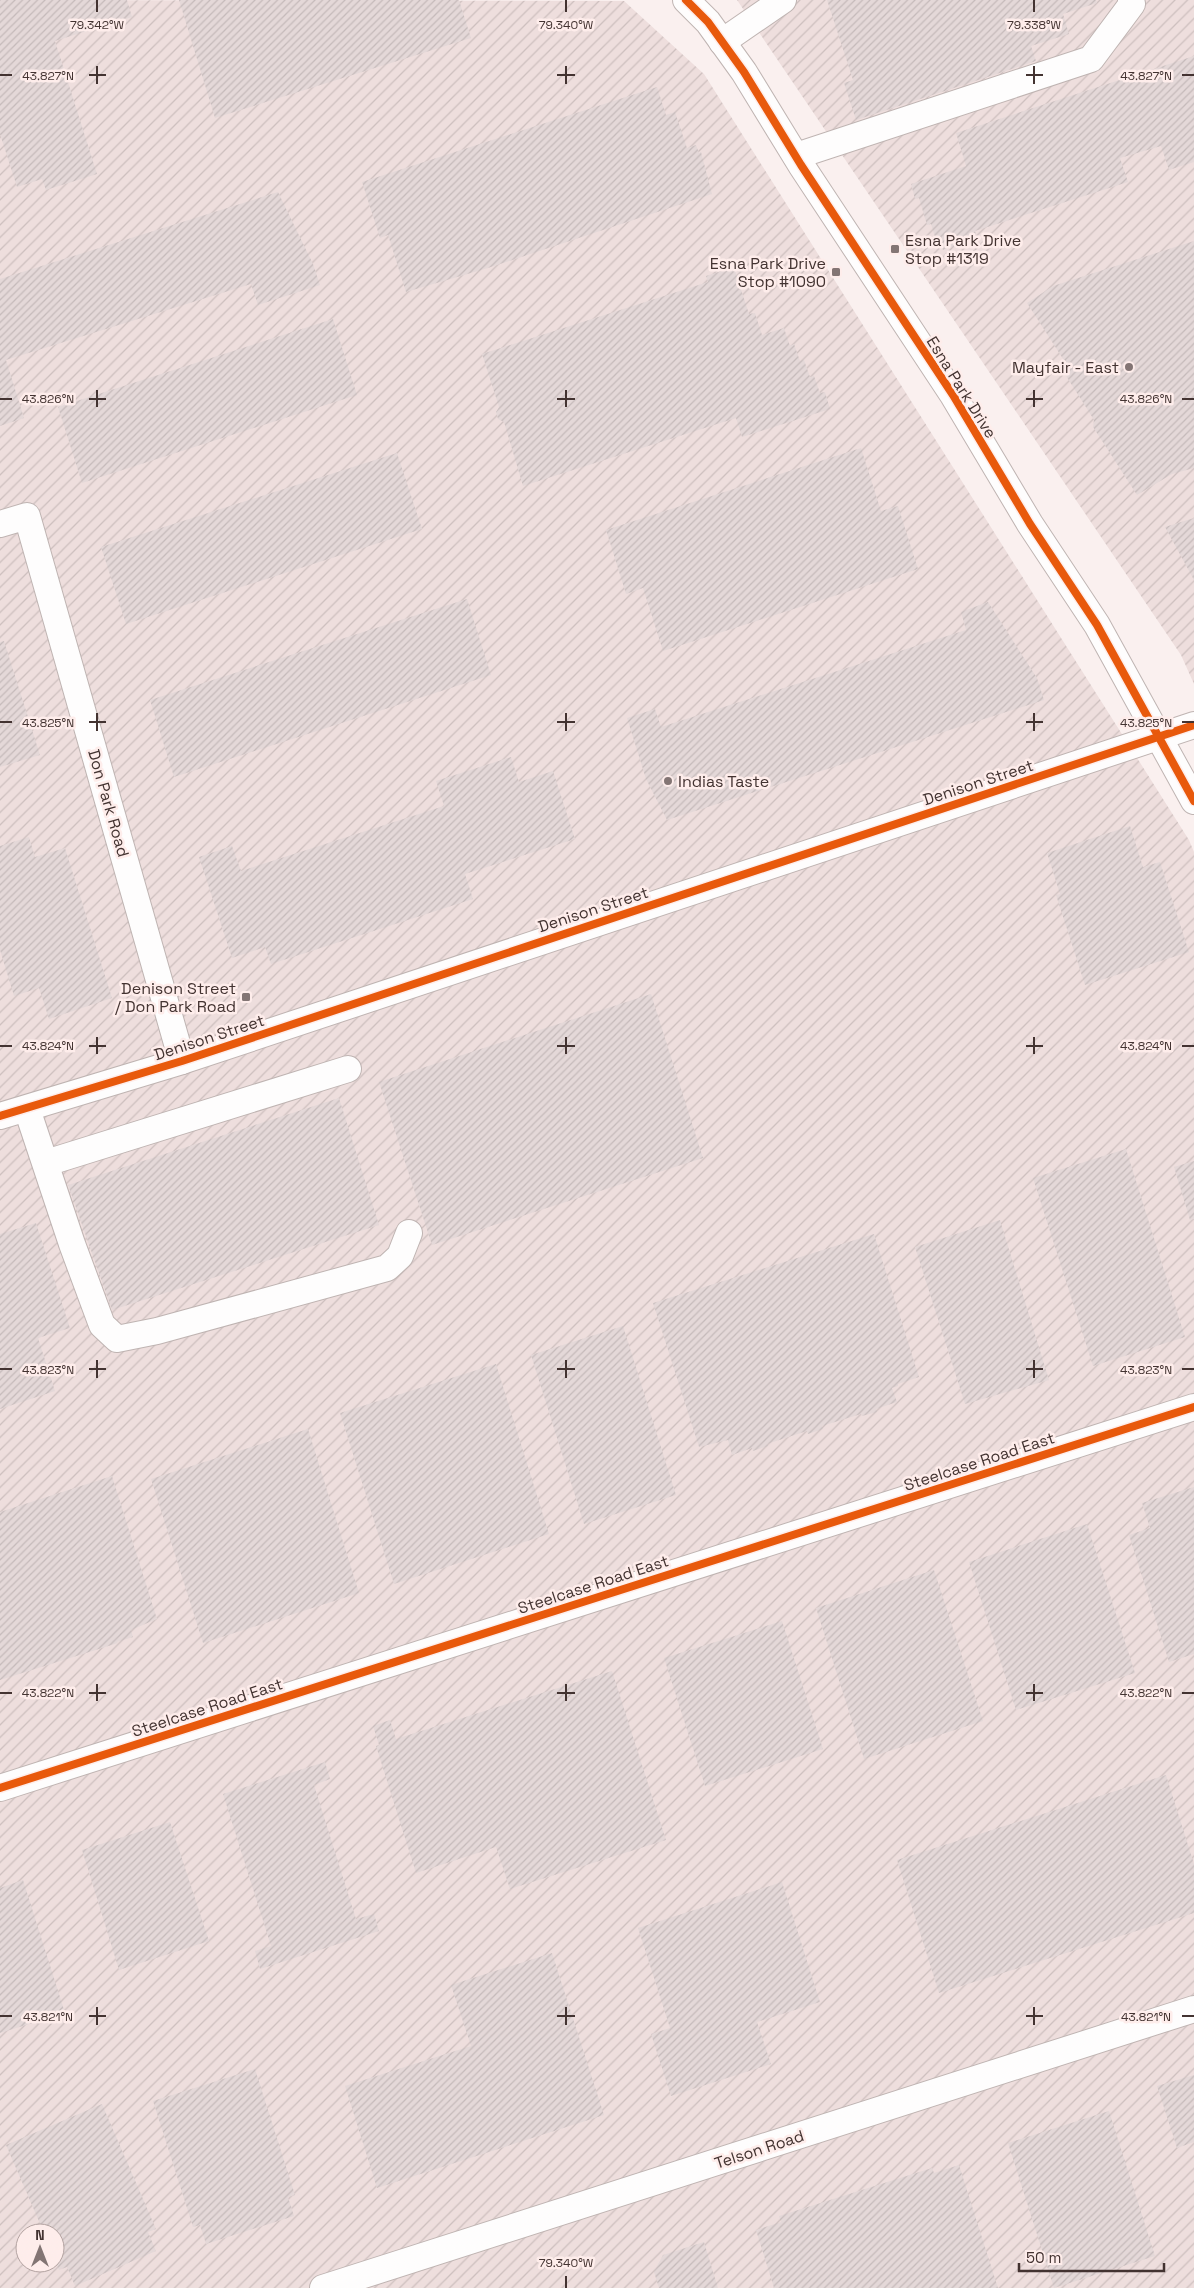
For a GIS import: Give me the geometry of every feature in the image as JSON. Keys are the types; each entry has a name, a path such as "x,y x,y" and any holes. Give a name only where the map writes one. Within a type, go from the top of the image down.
{"street":[{"name":"Esna Park Drive","path":"686,0 708,22 744,72 796,156 952,395 1030,524 1097,625 1194,801"},
{"path":"722,42 783,0"},
{"path":"796,156 1091,59 1132,4 1131,0"},
{"name":"Don Park Road","path":"0,524 27,516 182,1060"},
{"name":"Denison Street","path":"0,1116 182,1060 1159,735 1194,725"},
{"path":"46,1163 348,1069"},
{"path":"27,1109 72,1244 102,1325 117,1339 157,1331 387,1268 400,1256 409,1233"},
{"name":"Steelcase Road East","path":"0,1788 1194,1407"},
{"name":"Telson Road","path":"324,2288 1194,2009"}],"shaded area":[{"path":"0,0 624,1 704,74 1189,840 1194,852 1194,2288 0,2288"},
{"path":"737,0 1194,0 1194,684 1181,655"}],"building":[{"path":"0,0 127,0 132,17 55,41 97,174 46,190 42,179 17,187 0,134"},
{"path":"179,0 459,0 471,38 215,118"},
{"path":"827,0 1096,0 1097,3 1063,14 1069,34 1031,46 1036,61 856,120 844,83 853,80"},
{"path":"1194,56 1194,162 1169,170 1161,146 1120,158 1128,182 975,231 977,238 943,250 938,236 935,237 931,224 927,225 919,198 915,199 911,184 966,166 956,133"},
{"path":"657,87 666,115 675,112 687,148 696,145 699,153 701,152 712,194 488,268 406,292 388,235 380,238 362,182"},
{"path":"278,192 313,264 320,285 258,305 251,284 6,360 24,418 0,426 0,279"},
{"name":"Mayfair - East","path":"1194,241 1194,468 1172,474 1137,495 1093,427 1094,420 1063,371 1065,362 1027,303 1053,286"},
{"path":"731,268 731,271 735,271 749,314 755,313 762,335 784,328 790,346 794,344 800,361 804,360 810,377 814,376 820,393 825,392 830,409 742,437 736,418 523,486 504,422 498,419 496,412 499,407 482,354 708,282 706,276"},
{"path":"333,319 357,395 82,483 58,407"},
{"path":"861,448 881,511 898,506 918,569 663,651 643,588 626,594 606,530"},
{"path":"397,453 422,529 126,624 101,547"},
{"path":"1194,518 1194,580 1165,527"},
{"path":"467,599 491,675 174,777 150,700"},
{"path":"988,602 1037,678 1044,700 667,820 646,779 627,718 655,709 661,727 966,630 961,612"},
{"path":"4,641 40,755 0,767 0,642"},
{"path":"511,757 519,782 553,771 575,839 465,874 473,899 271,964 265,947 232,958 199,857 232,846 241,871 444,806 436,781"},
{"path":"1130,826 1143,867 1160,862 1189,952 1085,985 1056,895 1060,894 1047,853"},
{"path":"29,837 35,857 65,848 112,998 49,1019 39,988 14,996 0,950 0,846"},
{"path":"651,994 703,1158 432,1245 379,1082"},
{"path":"339,1098 379,1225 112,1310 68,1185"},
{"path":"1126,1149 1185,1337 1093,1366 1033,1178"},
{"path":"1194,1161 1194,1219 1190,1220 1174,1167"},
{"path":"1000,1220 1049,1380 965,1404 915,1247"},
{"path":"36,1223 70,1328 38,1338 55,1391 0,1409 0,1234"},
{"path":"874,1234 919,1377 892,1388 897,1402 876,1409 877,1412 862,1416 861,1414 822,1426 823,1429 808,1434 807,1431 767,1444 768,1446 753,1451 752,1448 732,1455 728,1440 699,1447 653,1303"},
{"path":"623,1326 676,1495 584,1524 531,1355"},
{"path":"496,1364 549,1534 394,1584 340,1413"},
{"path":"308,1429 359,1593 203,1643 151,1479"},
{"path":"112,1476 157,1619 131,1630 133,1637 118,1643 0,1680 0,1512"},
{"path":"1194,1487 1194,1654 1169,1662 1129,1535 1150,1528 1142,1503"},
{"path":"1087,1524 1135,1673 1016,1710 969,1562"},
{"path":"934,1570 983,1721 864,1759 816,1608"},
{"path":"782,1621 823,1749 705,1786 664,1658"},
{"path":"612,1671 666,1840 510,1889 496,1847 416,1873 376,1746 379,1745 373,1726 390,1720 396,1739"},
{"path":"325,1762 330,1779 314,1785 356,1919 374,1914 379,1931 260,1969 255,1951 271,1946 223,1794"},
{"path":"1166,1775 1194,1864 1194,1913 939,1993 897,1860"},
{"path":"170,1822 209,1941 119,1970 82,1850"},
{"path":"23,1880 65,2013 0,2033 0,1888"},
{"path":"782,1882 820,2002 757,2022 771,2064 671,2096 651,2034 670,2028 638,1928"},
{"path":"552,1953 604,2115 377,2188 345,2086 471,2046 451,1985"},
{"path":"255,2069 295,2195 288,2197 294,2216 206,2244 200,2225 193,2227 153,2101"},
{"path":"1194,2075 1194,2142 1177,2148 1157,2086"},
{"path":"102,2104 156,2229 148,2232 156,2251 75,2286 67,2267 65,2268 65,2223 40,2223 6,2145"},
{"path":"1109,2111 1155,2256 1054,2288 1008,2143"},
{"path":"959,2165 998,2288 774,2288 756,2230 781,2222 779,2216 932,2168 934,2173"},
{"path":"704,2242 718,2288 659,2288 654,2272 663,2255"}],"cycle path":[{"path":"686,0 708,22 744,72 801,165 953,395 1030,524 1097,625 1194,801"},
{"path":"0,1116 182,1061 1194,725"},
{"path":"0,1788 1194,1407"}],"place":[{"name":"Esna Park Drive Stop #1319","path":"895,249"},
{"name":"Esna Park Drive Stop #1090","path":"836,272"},
{"name":"Mayfair - East","path":"1129,367"},
{"name":"Indias Taste","path":"668,781"},
{"name":"Denison Street / Don Park Road","path":"246,997"}]}
